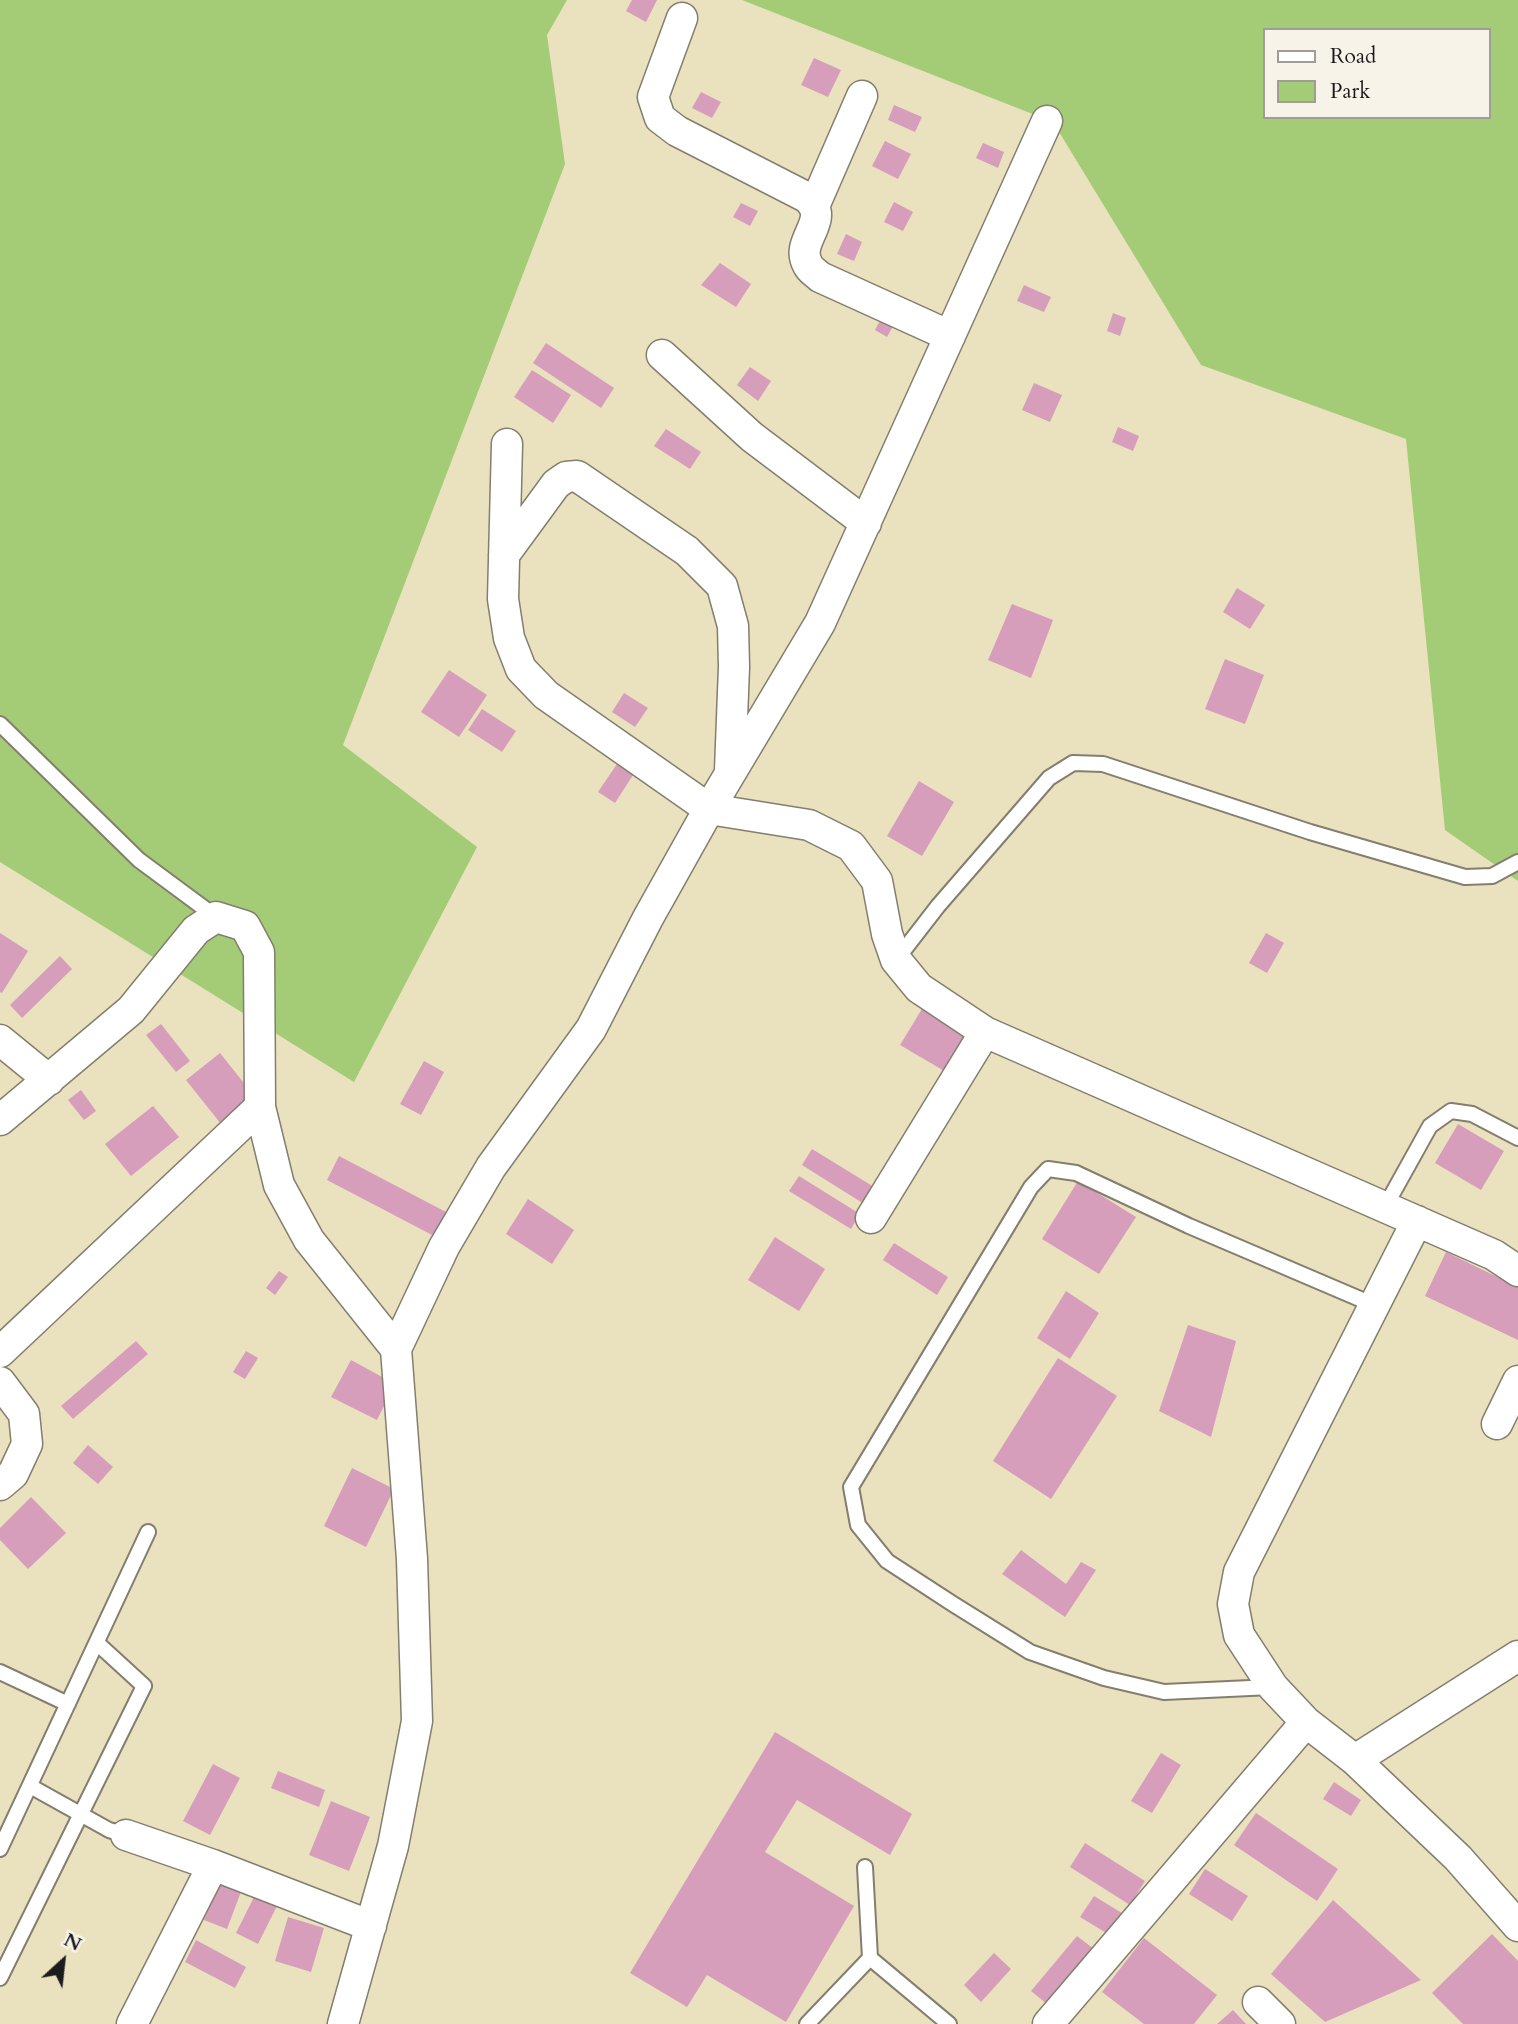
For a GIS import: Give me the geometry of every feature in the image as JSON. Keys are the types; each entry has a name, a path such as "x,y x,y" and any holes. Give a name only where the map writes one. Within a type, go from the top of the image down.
{"street":[{"path":"682,18 653,97 660,118 677,131 815,204"},
{"path":"862,96 815,204 817,215 803,252 808,266 820,277 950,336"},
{"path":"344,2024 393,1846 417,1721 412,1559 396,1349 451,1236 491,1167 591,1029 648,918 709,809 820,622 1047,121"},
{"path":"662,355 752,437 866,523"},
{"path":"507,444 503,599 509,638 521,669 546,695 709,809 809,825 851,846 877,881 887,934 896,960 919,988 985,1032 1494,1255 1518,1271"},
{"path":"505,555 556,484 566,477 577,476 687,551 722,586 733,626 730,775"},
{"path":"0,1120 131,1010 196,930 216,916 246,926 259,952 260,1107 279,1185 309,1240 396,1349"},
{"path":"871,1218 985,1032"},
{"path":"0,1040 49,1080"},
{"path":"0,1352 260,1107"},
{"path":"1416,1221 1239,1572 1233,1604 1239,1635 1273,1687 1306,1722 1356,1760 1458,1858 1518,1926"},
{"path":"1497,1424 1518,1381"},
{"path":"0,1382 24,1414 27,1444 13,1474 0,1485"},
{"path":"1356,1760 1518,1656"},
{"path":"1048,2024 1306,1722"},
{"path":"126,1835 213,1865 371,1926"},
{"path":"132,2024 213,1865"},
{"path":"1258,2002 1280,2024"}],"lane":[{"path":"0,724 139,860 216,916"},
{"path":"896,960 938,906 1049,779 1073,763 1103,764 1310,832 1465,877 1492,876 1518,862"},
{"path":"1385,1207 1430,1126 1451,1111 1472,1114 1518,1138"},
{"path":"1273,1687 1164,1692 1104,1678 1030,1652 887,1561 858,1525 851,1487 1031,1187 1048,1169 1076,1173 1189,1226 1374,1305"},
{"path":"0,1849 148,1532"},
{"path":"0,1978 144,1686 97,1643"},
{"path":"0,1672 68,1704"},
{"path":"30,1786 109,1830 126,1835"},
{"path":"807,2024 870,1958 865,1867"},
{"path":"870,1958 949,2024"}],"green space":[{"path":"0,0 567,0 547,35 565,164 343,745 477,847 354,1082 0,862"},
{"path":"742,0 1518,0 1518,881 1445,830 1406,439 1201,365 1053,122"}],"building":[{"path":"632,0 657,0 646,22 626,11"},
{"path":"814,58 841,70 828,97 801,85"},
{"path":"701,92 721,102 712,118 692,108"},
{"path":"894,105 922,117 915,132 888,120"},
{"path":"885,141 911,154 898,179 872,166"},
{"path":"983,143 1004,152 998,168 976,158"},
{"path":"894,202 913,212 903,231 884,222"},
{"path":"741,203 758,211 750,226 733,217"},
{"path":"846,234 862,242 854,261 837,254"},
{"path":"720,263 751,284 736,307 701,285"},
{"path":"1024,285 1051,297 1044,312 1017,301"},
{"path":"884,313 897,319 887,337 875,330"},
{"path":"1113,313 1126,318 1120,336 1107,331"},
{"path":"546,343 614,388 601,408 533,363"},
{"path":"750,367 771,381 758,401 737,385"},
{"path":"532,370 571,395 553,423 514,397"},
{"path":"1034,383 1062,395 1050,422 1022,410"},
{"path":"1118,427 1139,436 1133,451 1112,442"},
{"path":"666,429 701,452 690,469 654,446"},
{"path":"1237,588 1265,605 1250,629 1223,612"},
{"path":"1012,604 1053,620 1031,678 988,660"},
{"path":"1225,659 1264,675 1245,724 1205,709"},
{"path":"449,670 487,695 459,737 421,712"},
{"path":"624,693 648,708 635,727 612,712"},
{"path":"482,709 516,731 502,752 468,730"},
{"path":"619,761 635,772 615,803 598,792"},
{"path":"919,781 954,802 922,856 887,836"},
{"path":"0,933 28,951 2,993 0,992"},
{"path":"1266,933 1284,943 1267,973 1249,963"},
{"path":"60,956 72,969 22,1018 10,1005"},
{"path":"928,999 978,1029 951,1075 900,1045"},
{"path":"161,1024 190,1061 176,1072 146,1035"},
{"path":"220,1053 255,1097 221,1124 186,1080"},
{"path":"424,1061 444,1072 421,1115 400,1104"},
{"path":"81,1090 96,1111 84,1120 68,1100"},
{"path":"153,1106 179,1137 131,1176 105,1144"},
{"path":"1458,1124 1504,1151 1481,1190 1435,1163"},
{"path":"812,1149 879,1190 869,1207 802,1165"},
{"path":"339,1156 446,1212 434,1236 327,1180"},
{"path":"799,1176 860,1214 851,1229 789,1191"},
{"path":"1078,1181 1136,1217 1099,1274 1042,1239"},
{"path":"528,1199 574,1230 552,1264 506,1234"},
{"path":"775,1237 825,1269 799,1311 748,1280"},
{"path":"894,1243 948,1277 937,1295 883,1260"},
{"path":"1446,1252 1518,1287 1518,1340 1425,1296"},
{"path":"279,1271 288,1277 275,1295 266,1288"},
{"path":"1066,1291 1099,1313 1070,1359 1037,1338"},
{"path":"1188,1325 1236,1341 1211,1437 1159,1411"},
{"path":"136,1341 148,1354 73,1419 61,1406"},
{"path":"246,1351 258,1358 245,1379 233,1372"},
{"path":"1058,1358 1117,1396 1051,1499 993,1461"},
{"path":"351,1360 395,1384 377,1420 331,1397"},
{"path":"88,1445 113,1467 98,1484 73,1463"},
{"path":"352,1468 394,1489 366,1547 324,1526"},
{"path":"31,1497 66,1533 28,1569 0,1540 0,1528"},
{"path":"1021,1550 1066,1584 1081,1562 1096,1570 1065,1617 1002,1574"},
{"path":"775,1732 912,1814 890,1855 797,1800 765,1852 854,1906 786,2022 707,1975 687,2007 630,1973"},
{"path":"1161,1753 1181,1765 1152,1813 1131,1801"},
{"path":"213,1764 240,1778 210,1835 183,1821"},
{"path":"278,1771 325,1790 319,1807 271,1788"},
{"path":"1334,1782 1361,1800 1351,1816 1323,1799"},
{"path":"331,1801 370,1817 349,1871 309,1855"},
{"path":"1256,1813 1338,1869 1317,1901 1234,1845"},
{"path":"1085,1843 1145,1881 1130,1905 1070,1867"},
{"path":"1205,1869 1248,1896 1232,1921 1189,1894"},
{"path":"220,1880 242,1889 227,1929 204,1920"},
{"path":"258,1889 280,1900 258,1944 236,1933"},
{"path":"1094,1896 1122,1913 1108,1934 1080,1917"},
{"path":"1333,1900 1421,1980 1325,2022 1271,1974"},
{"path":"288,1917 324,1928 311,1972 275,1961"},
{"path":"1492,1934 1518,1961 1518,2024 1463,2024 1432,1993"},
{"path":"1077,1936 1094,1949 1048,2005 1031,1991"},
{"path":"1144,1938 1217,1995 1194,2024 1144,2024 1102,1992"},
{"path":"196,1940 246,1967 235,1988 185,1962"},
{"path":"994,1953 1011,1969 981,2002 964,1985"},
{"path":"1233,2010 1246,2024 1217,2024"}]}
